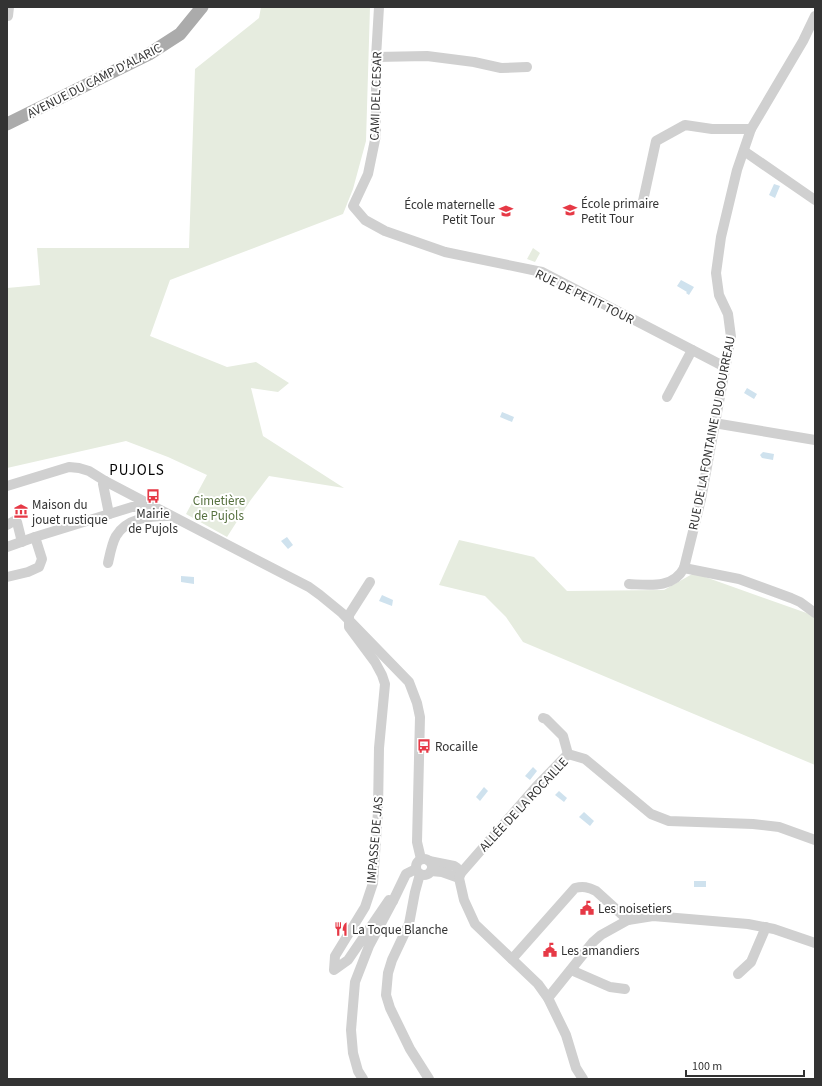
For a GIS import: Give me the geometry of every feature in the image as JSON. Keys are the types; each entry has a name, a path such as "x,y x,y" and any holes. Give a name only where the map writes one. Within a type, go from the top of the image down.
{"main road":[{"name":"AVENUE DU CAMP D'ALARIC","path":"7,124 149,54 180,34 202,7"}],"street":[{"name":"CAMI DEL CESAR","path":"353,206 368,174 376,135 376,57 379,7"},
{"name":"RUE DE LA FONTAINE DU BOURREAU","path":"684,568 701,499 731,337 728,314 719,294 716,274 721,237 737,170 751,129 803,41 815,16"},
{"path":"376,57 427,56 474,62 501,68 527,66"},
{"path":"643,200 656,141 685,125 712,129 751,129"},
{"path":"744,151 815,200"},
{"name":"RUE DE PETIT TOUR","path":"353,206 365,220 385,230 445,252 542,272 725,367"},
{"path":"667,397 692,350"},
{"path":"714,423 815,440"},
{"path":"7,486 69,467 89,471 170,516 309,587 342,613 409,682 417,703 420,717 417,842 424,867 415,892 409,924 388,972 386,995 390,1008 410,1049 429,1079"},
{"path":"105,481 103,484 109,514"},
{"path":"7,547 109,514 132,508 154,507"},
{"path":"108,563 116,536 128,523 148,516 170,516"},
{"path":"7,525 14,521 16,522 22,542"},
{"path":"7,577 28,572 39,567 42,559 35,537"},
{"path":"629,584 666,584 682,572 684,568 739,579 800,602 815,613"},
{"path":"350,622 349,615 370,582"},
{"name":"IMPASSE DE JAS","path":"350,622 349,627 375,662 382,675 384,684 379,748 378,811 373,883 365,907 335,956 334,970 348,960 389,900 393,901"},
{"path":"543,718 563,736 568,754"},
{"name":"ALLÉE DE LA ROCAILLE","path":"460,876 536,787 568,754 585,759 651,814 661,819 669,821 754,824 779,828 815,840"},
{"path":"363,1079 358,1071 353,1053 352,1030 356,982 369,946 406,874 424,867 453,877 460,876 464,900 475,924 538,984 548,998 566,1035 576,1068 583,1079"},
{"path":"512,960 575,888 582,886 590,887 628,920"},
{"path":"548,998 593,942 601,935 628,920 653,916 748,924 766,927 815,943"},
{"path":"738,974 751,962 766,927"},
{"path":"571,970 610,987 625,989"},
{"path":"538,984 549,984 562,979"}],"green space":[{"name":"Cimetière de Pujols","path":"261,7 370,7 366,141 353,189 343,214 170,280 150,336 227,367 256,362 289,383 278,392 251,388 263,436 344,488 269,476 250,501 227,537 186,514 207,475 168,457 126,441 7,468 7,288 40,285 37,248 189,248 195,69 259,18"},
{"path":"533,248 540,253 535,262 527,259"},
{"path":"459,540 534,557 567,591 664,590 694,573 815,616 815,765 523,642 506,617 485,596 439,585"}],"water":[{"path":"774,184 780,186 775,198 769,195"},
{"path":"681,280 694,287 689,295 677,286"},
{"path":"747,388 757,394 754,399 744,393"},
{"path":"502,412 514,417 512,422 500,417"},
{"path":"763,452 774,454 773,460 762,458 760,455"},
{"path":"287,537 293,545 288,549 281,541"},
{"path":"181,576 194,577 194,584 181,582"},
{"path":"382,595 393,600 392,606 379,601"},
{"path":"533,767 537,771 530,780 525,776"},
{"path":"484,787 488,791 480,801 476,797"},
{"path":"559,791 567,798 564,802 555,795"},
{"path":"584,812 594,821 590,826 579,817"},
{"path":"694,881 706,881 706,887 694,887"}],"place":[{"name":"École primaire Petit Tour","path":"570,210"},
{"name":"École maternelle Petit Tour","path":"506,211"},
{"name":"Mairie de Pujols","path":"153,496"},
{"name":"Maison du jouet rustique","path":"21,511"},
{"name":"Rocaille","path":"424,746"},
{"name":"Les noisetiers","path":"587,908"},
{"name":"La Toque Blanche","path":"341,929"},
{"name":"Les amandiers","path":"550,950"}],"district":[{"name":"PUJOLS","path":"137,470"}]}
